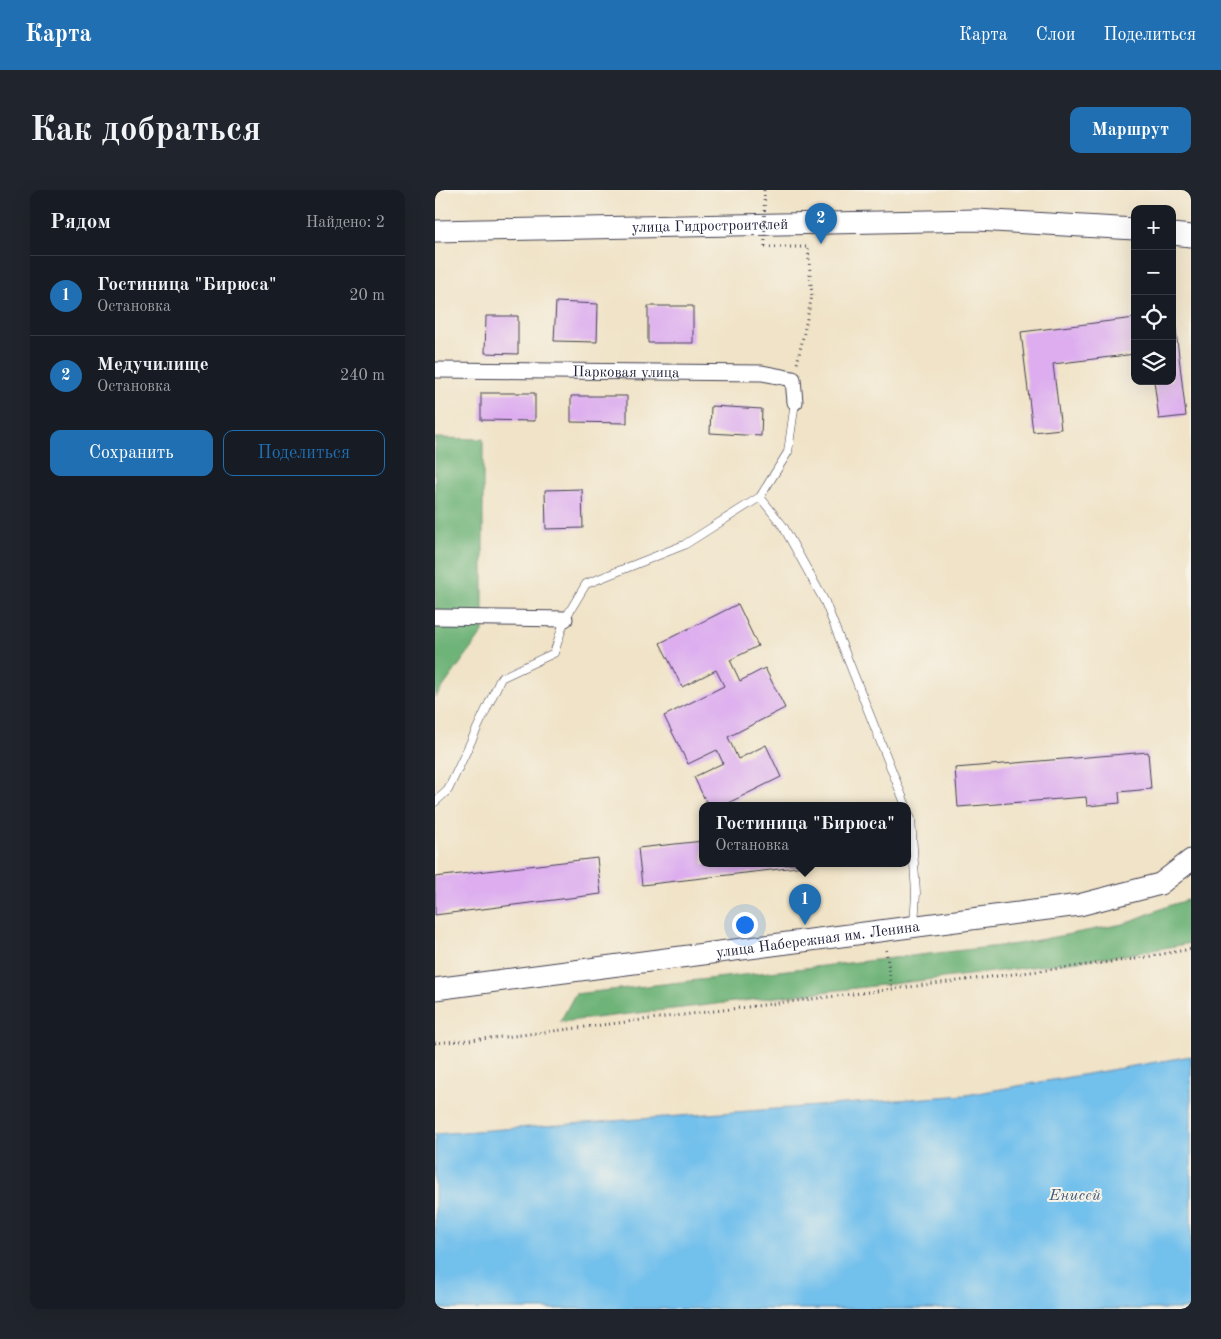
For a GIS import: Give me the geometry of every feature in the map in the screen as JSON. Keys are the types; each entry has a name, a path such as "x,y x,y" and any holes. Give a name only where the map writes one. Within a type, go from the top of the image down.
{"street":[{"name":"улица Гидростроителей","path":"435,231 977,220 1131,229"},
{"path":"1176,234 1191,236"},
{"name":"Парковая улица","path":"435,370 762,373 793,379"},
{"path":"793,379 795,402"},
{"path":"435,617 565,619"},
{"name":"улица Набережная им. Ленина","path":"435,989 1079,905 1160,884 1191,860"}],"lane":[{"path":"435,802 448,790 501,678 554,653 565,619 586,584 684,545 760,498 788,452 795,402"},
{"path":"760,498 783,526 825,602 903,802"},
{"path":"911,819 916,893 913,927"}],"path":[{"path":"764,190 765,247 808,247 812,296 793,379"},
{"path":"883,931 892,989"},
{"path":"435,1043 523,1035 1135,959 1191,949"}],"green space":[{"path":"435,438 483,439 483,632 435,698"},
{"path":"1191,899 1191,943 1131,954 969,975 560,1022 575,994 1017,944 1123,924"}],"water":[{"name":"Енисей","path":"1191,1056 1191,1309 435,1309 435,1134 966,1095"}],"building":[{"path":"556,302 598,304 597,342 554,341"},
{"path":"648,306 693,306 693,343 648,343"},
{"path":"486,316 518,316 518,354 485,353"},
{"path":"1131,318 1131,354 1053,364 1061,429 1033,432 1021,332"},
{"path":"1176,331 1186,416 1159,419 1155,385 1176,385"},
{"path":"481,393 535,393 535,421 481,420"},
{"path":"571,396 627,396 627,423 571,422"},
{"path":"711,406 762,409 761,436 710,433"},
{"path":"582,489 583,528 546,529 545,490"},
{"path":"738,604 758,646 730,660 740,681 765,668 785,708 728,737 738,759 766,745 781,777 730,802 706,802 694,777 723,763 717,750 688,764 664,716 724,686 716,670 682,687 660,643"},
{"path":"1148,752 1151,789 1119,792 1120,803 1087,806 1086,797 958,807 955,768"},
{"path":"699,841 699,867 797,867 642,885 638,848"},
{"path":"597,858 601,894 435,915 435,877"}],"place":[{"name":"Медучилище","path":"821,244"},
{"name":"Гостиница \"Бирюса\"","path":"805,925"}]}
